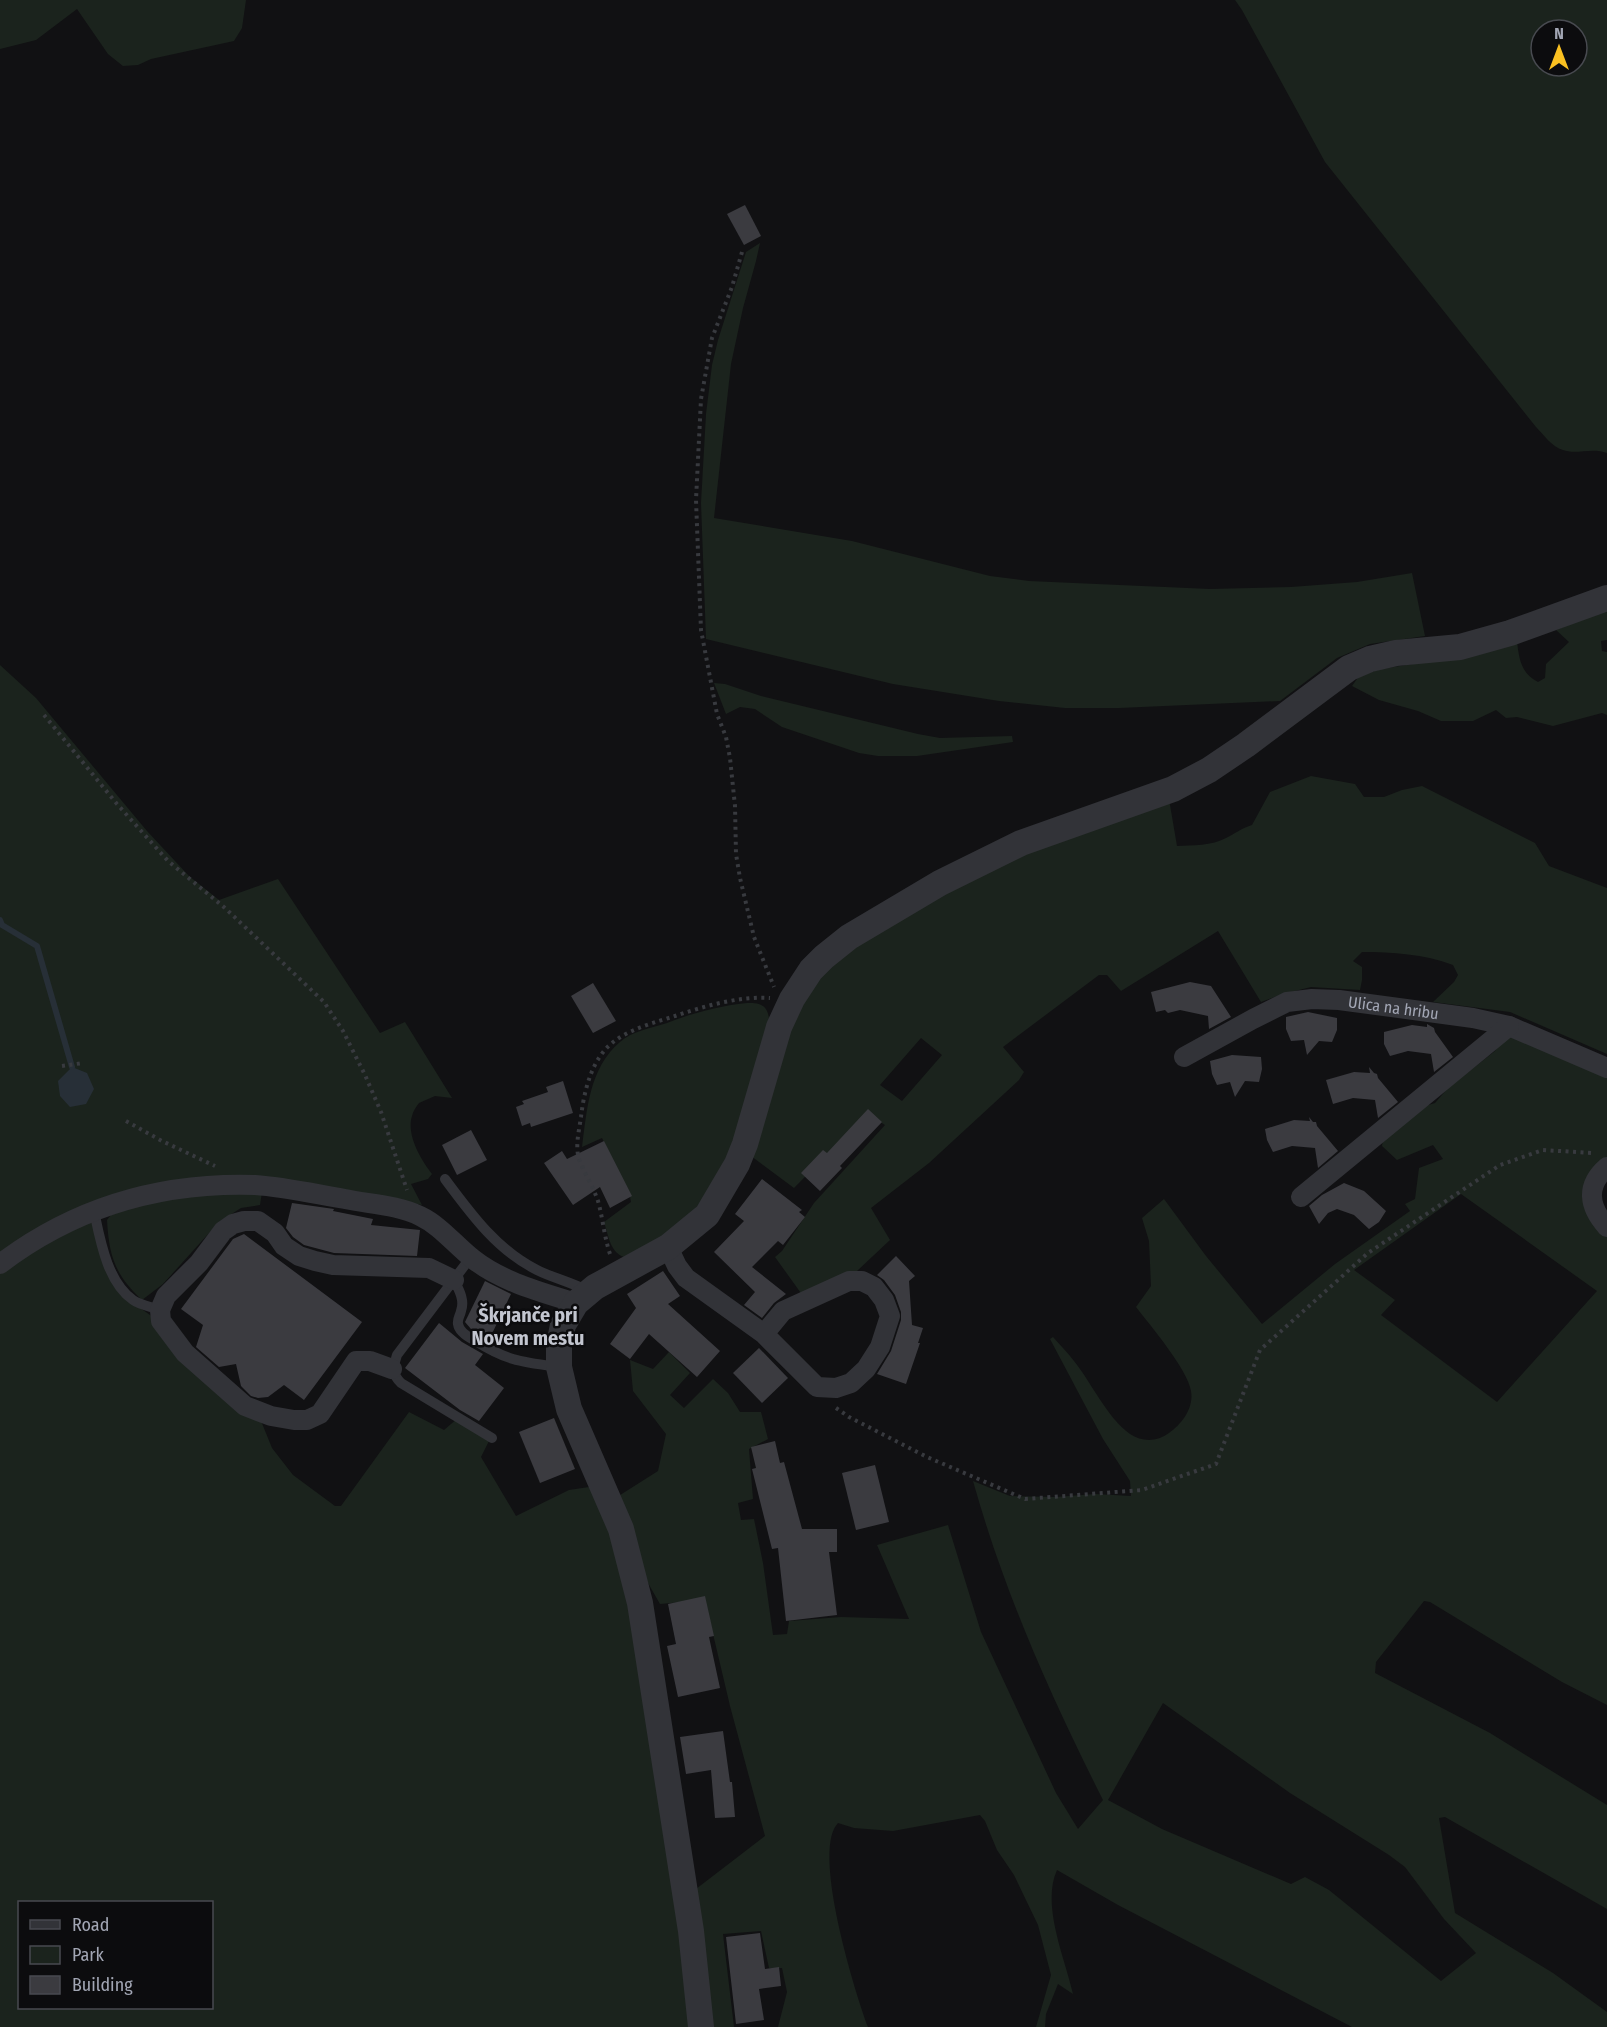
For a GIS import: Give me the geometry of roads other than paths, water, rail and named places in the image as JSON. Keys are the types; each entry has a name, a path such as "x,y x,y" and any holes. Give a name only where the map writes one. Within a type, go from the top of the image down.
{"street":[{"path":"701,2027 691,1931 640,1603 621,1529 569,1409 559,1367 559,1345 563,1325 583,1298 617,1275 668,1247 707,1215 737,1164 745,1144 786,999 824,957 849,937 940,884 1021,843 1173,789 1209,771 1349,668 1370,658 1396,653 1460,647 1510,633 1607,598"},
{"name":"Ulica na hribu","path":"1184,1057 1253,1018 1287,1002 1312,999 1339,1000 1473,1018 1509,1026 1607,1068"},
{"path":"1301,1197 1509,1026"},
{"path":"1602,1160 1591,1193 1596,1212 1607,1227"},
{"path":"0,1264 19,1249 69,1221 146,1194 219,1185 256,1185 292,1189 419,1215 439,1228 485,1267 535,1290 583,1298"},
{"path":"392,1369 370,1361 356,1361 320,1414 307,1420 271,1416 245,1406 185,1353 160,1321 160,1310 166,1296 198,1263 223,1230 232,1224 244,1221 258,1221 275,1233 284,1246 299,1256 315,1261 333,1265 429,1268 454,1280"},
{"path":"668,1247 686,1278 764,1334 817,1388 836,1388 852,1383 866,1369 880,1347 890,1316 884,1300 874,1287 862,1281 849,1281 783,1311 764,1334"}],"lane":[{"path":"445,1179 467,1208 507,1251 538,1270 573,1283 583,1298"},
{"path":"94,1211 103,1254 120,1286 133,1300 160,1310"},
{"path":"471,1257 397,1355 392,1369 394,1376 401,1383 492,1437"},
{"path":"454,1280 462,1296 462,1310 457,1321 458,1328 468,1337 496,1354 517,1362 559,1367"}],"waterway":[{"path":"0,920 2,925 37,946 72,1067"}],"district":[{"name":"Škrjanče pri Novem mestu","path":"528,1326"}]}
